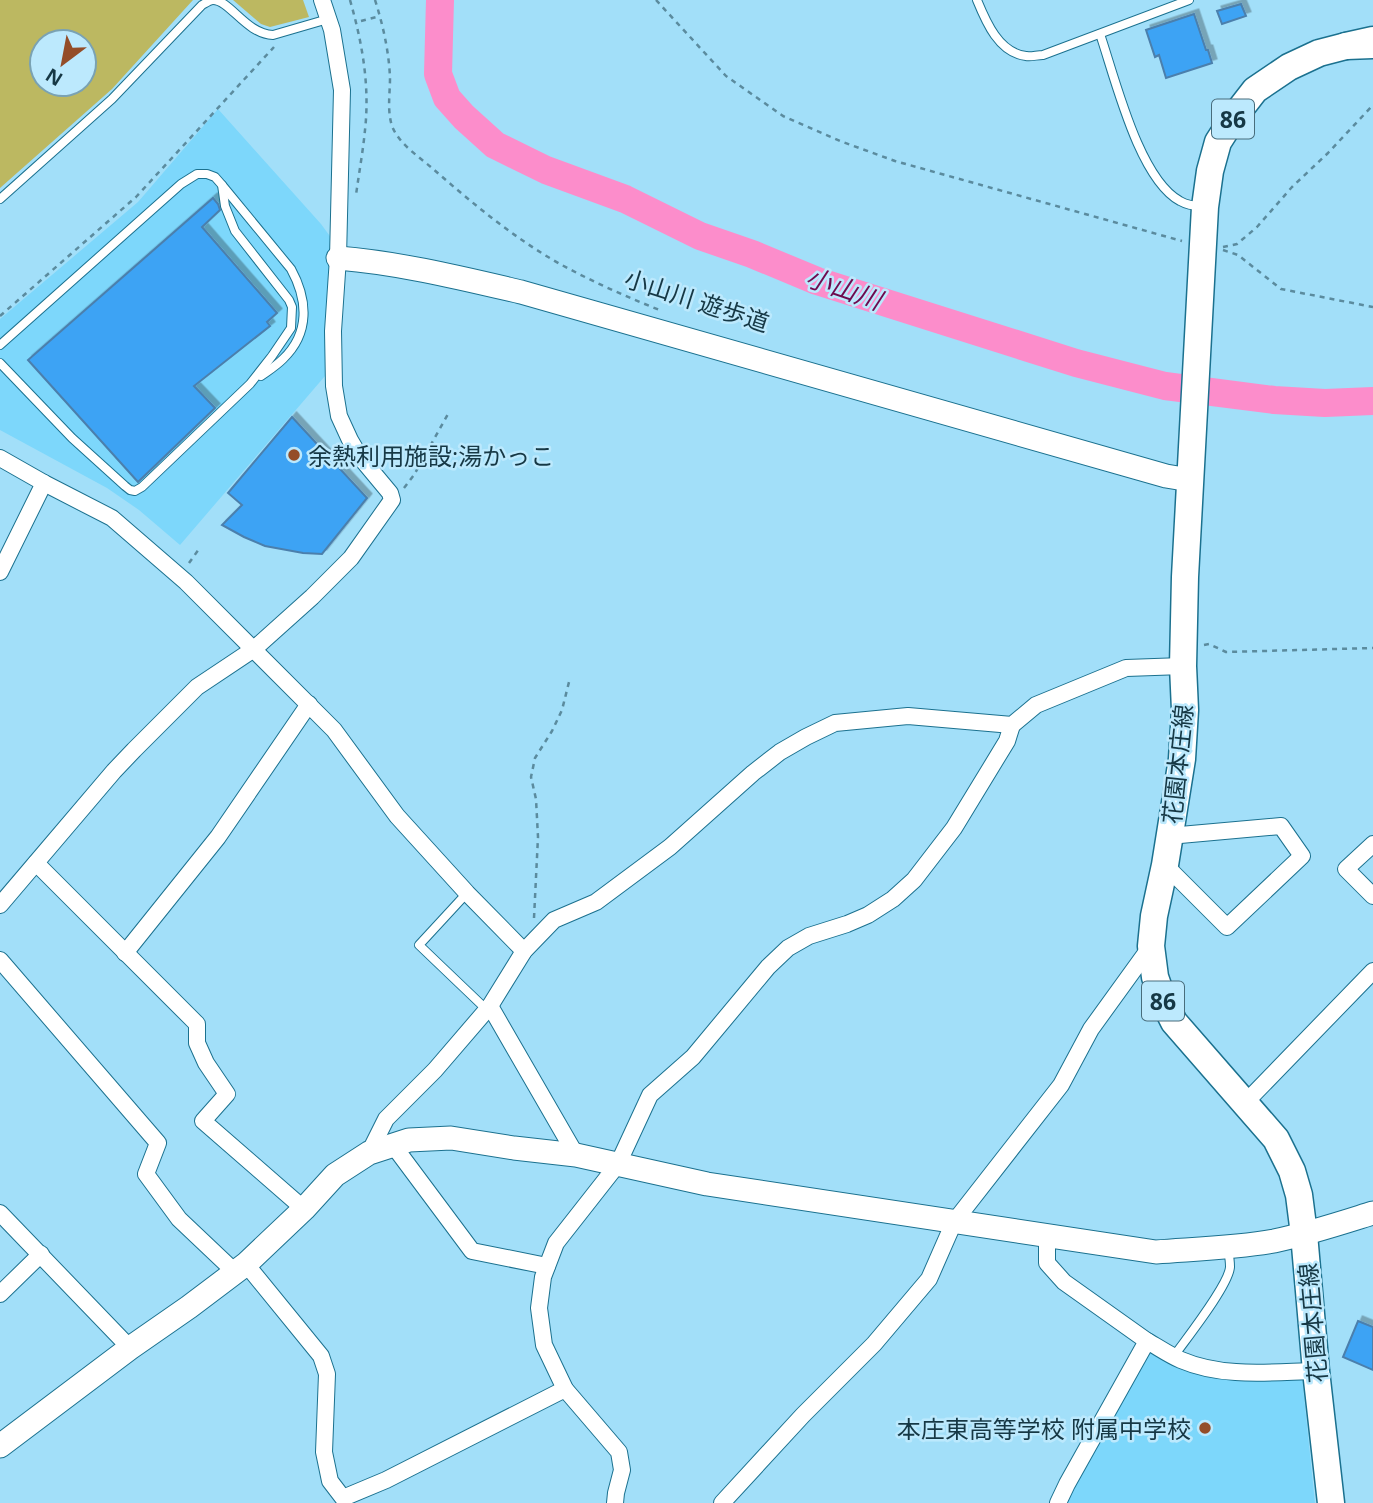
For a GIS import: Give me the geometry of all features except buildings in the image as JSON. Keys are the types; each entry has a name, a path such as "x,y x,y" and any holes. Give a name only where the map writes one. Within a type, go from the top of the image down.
{"main road":[{"name":"花園本庄線","path":"1331,1503 1304,1234 1292,1171 1276,1139 1174,1022 1155,977 1151,946 1182,759 1185,710 1183,656 1191,468 1206,249 1205,207 1210,171 1218,142 1255,90 1289,67 1319,52 1373,43"}],"street":[{"path":"0,905 114,771 197,687 254,649 341,569 392,500 390,493 360,457 350,440 339,416 334,386 333,331 338,258 342,90 338,62 322,0"},
{"path":"338,258 449,275 521,292 1166,476 1191,468"},
{"path":"0,458 112,518 186,582 334,730 397,816 467,893 529,946"},
{"path":"0,572 44,483"},
{"path":"615,1503 622,1470 619,1452 565,1389 544,1345 539,1308 543,1277 556,1243 618,1164 650,1094 694,1057 768,967 788,948 808,936 868,915 893,899 914,880 954,828 1006,741 1012,726 1036,705 1126,668 1183,656"},
{"path":"125,953 218,837 309,704"},
{"path":"369,1153 386,1119 435,1070 488,1008 529,946 554,920 596,902 670,847 780,752 835,723 908,716 1012,726"},
{"path":"1165,865 1227,927 1302,856 1281,826 1169,836"},
{"path":"1373,844 1346,869 1373,896"},
{"path":"36,863 197,1024 197,1043 206,1063 227,1094 203,1121 304,1209"},
{"path":"722,1503 803,1415 874,1344 929,1279 954,1222 1061,1085 1091,1029 1151,946"},
{"path":"0,960 158,1143 146,1174 179,1219 241,1268 321,1356 327,1374 324,1452 330,1481 343,1498 386,1480 565,1389"},
{"path":"1245,1103 1373,971"},
{"path":"488,1008 576,1156"},
{"path":"0,1446 241,1268 304,1209 335,1175 369,1153 409,1140 451,1138 576,1156 707,1184 1156,1252 1273,1241 1373,1213"},
{"path":"393,1145 472,1251 547,1266"},
{"path":"0,1213 130,1348"},
{"path":"1047,1236 1047,1263 1064,1282 1147,1341 1174,1356 1219,1371 1316,1371"},
{"path":"0,1294 41,1254"},
{"path":"1058,1503 1147,1341"}],"lane":[{"path":"0,199 112,99 202,5 211,0 226,4 250,27 264,35 273,35 328,19"},
{"path":"977,0 996,38 1008,50 1025,56 1042,55 1189,0"},
{"path":"1100,34 1132,131 1147,165 1178,201 1205,207"},
{"path":"0,345 181,184 197,174 215,177 222,185 291,269 303,298 304,324 283,359 250,384 135,491 125,486 72,438 0,363"},
{"path":"222,185 225,206 235,231 292,307 292,322 287,334 250,384"},
{"path":"467,893 419,945 488,1008"},
{"path":"1174,1356 1226,1279 1230,1268 1228,1246"}],"path":[{"path":"350,0 363,49 366,95 366,128 356,196"},
{"name":"小山川 遊歩道","path":"375,0 388,58 390,120 406,145 460,192 543,253 608,288 663,312"},
{"path":"656,0 726,76 783,116 840,141 895,161 1206,249 1238,255 1281,289 1373,307"},
{"path":"361,21 380,16"},
{"path":"0,316 136,197 273,47"},
{"path":"1206,249 1237,244 1257,227 1292,187 1373,105"},
{"path":"392,500 402,492 414,475 449,414"},
{"path":"1183,656 1209,644 1226,652 1373,648"},
{"path":"529,946 538,836 536,799 531,777 536,758 562,710 569,681"}],"shaded area":[{"path":"0,0 193,0 112,89 0,188"},
{"path":"233,0 303,0 309,17 270,27 261,24"},
{"path":"218,109 332,239 325,376 180,545 139,510 107,488 0,430 0,319 138,202"},
{"name":"本庄東高等学校 附属中学校","path":"1147,1349 1167,1357 1302,1377 1315,1503 1062,1503"}],"waterway":[{"name":"小山川","path":"440,0 438,74 447,98 495,145 546,170 625,199 700,236 817,281 1076,363 1165,386 1274,400 1325,403 1373,401"}],"place":[{"name":"余熱利用施設;湯かっこ","path":"294,455"},
{"name":"本庄東高等学校 附属中学校","path":"1205,1428"}]}
